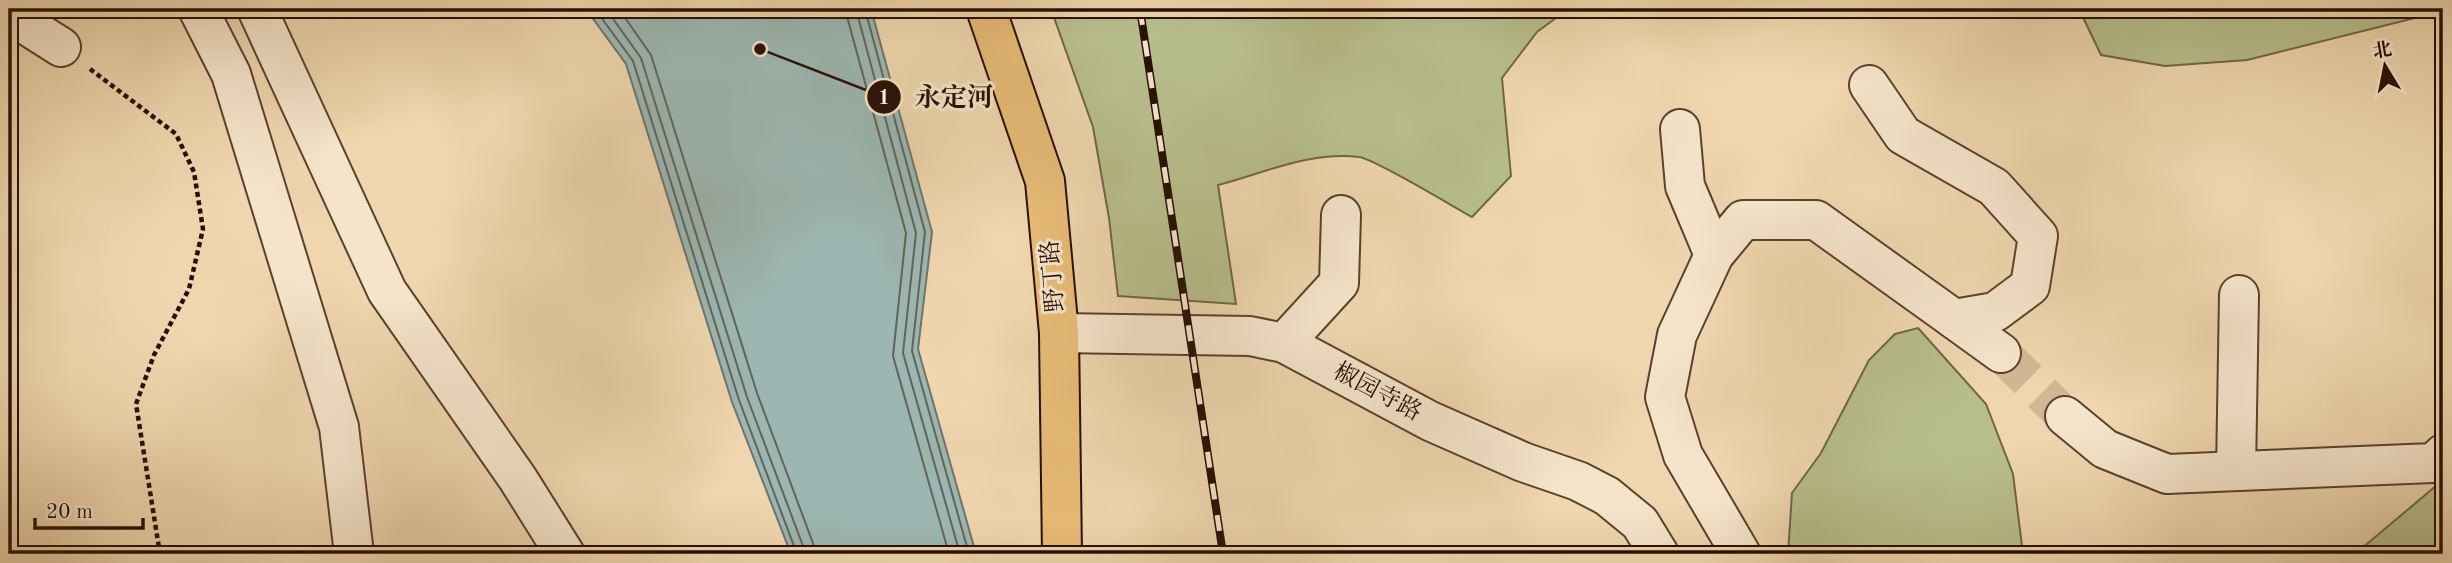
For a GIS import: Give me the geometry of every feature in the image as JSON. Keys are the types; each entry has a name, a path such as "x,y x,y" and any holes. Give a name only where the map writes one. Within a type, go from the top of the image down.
{"main road":[{"name":"野丁路","path":"986,9 1045,181 1059,333 1062,554"}],"street":[{"path":"198,9 232,74 339,427 354,554"},
{"path":"257,9 387,290 519,479 565,554"},
{"path":"9,13 61,47"},
{"path":"1869,85 1903,135 1994,187 2038,236 2029,286 1994,312 1954,320"},
{"path":"1680,129 1685,186 1714,256"},
{"path":"1284,344 1339,283 1342,215"},
{"path":"1741,554 1683,455 1665,397 1678,335 1714,256 1743,220 1816,220 2001,353"},
{"path":"2236,471 2239,295"},
{"name":"椒园寺路","path":"1059,333 1250,336 1284,344 1430,421 1522,462 1578,481 1607,496 1640,523 1660,554"},
{"path":"2065,416 2105,449 2167,474 2433,463 2443,454"}],"path":[{"path":"61,47 176,134 194,172 203,229 189,289 154,355 136,404 160,554"}],"green space":[{"path":"1051,9 1568,9 1537,32 1502,78 1511,176 1472,217 1397,174 1359,157 1305,160 1218,185 1236,304 1118,296 1109,218 1093,127"},
{"path":"2079,9 2443,11 2247,60 2165,66 2101,55"},
{"path":"1918,328 1986,404 2013,474 2023,554 1788,554 1792,493 1821,453 1869,360 1895,334"},
{"path":"2443,480 2443,554 2355,554"}],"water":[{"path":"586,9 871,9 932,232 918,349 976,554 791,554 732,402 626,64"}],"tunnel":[{"path":"2001,353 2065,416"}],"railway":[{"path":"1140,9 1223,554"}],"place":[{"name":"永定河","path":"760,49"}]}
